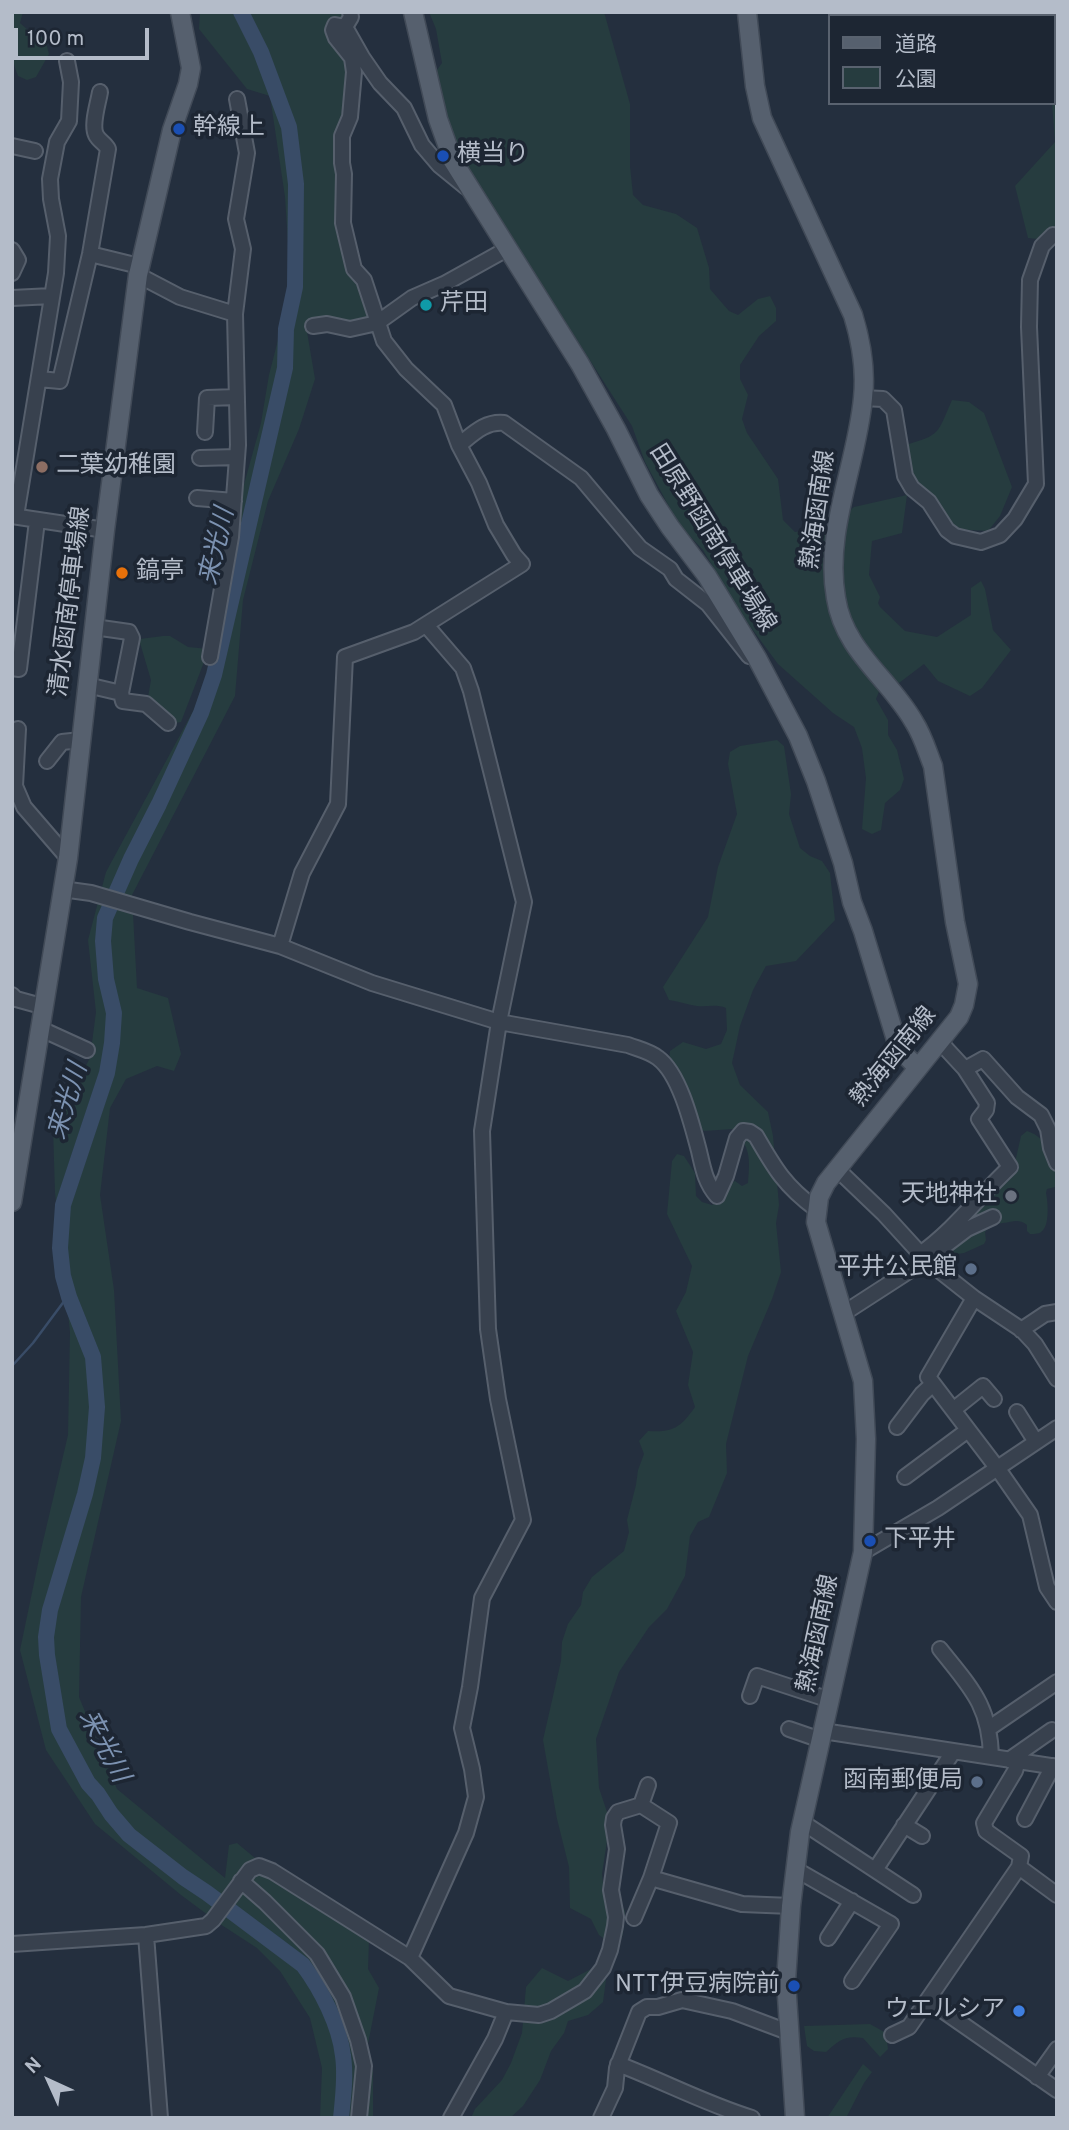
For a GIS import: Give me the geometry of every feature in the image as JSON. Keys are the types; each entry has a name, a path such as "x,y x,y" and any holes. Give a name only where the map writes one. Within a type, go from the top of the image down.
{"main road":[{"name":"清水函南停車場線","path":"12,1202 16,1154 45,1007 68,858 105,530 139,270 172,130 188,85 191,68 180,12"},
{"name":"田原野函南停車場線","path":"413,12 447,148 471,192 580,364 649,495 707,576 757,658 798,736 843,863 852,902 897,1043 918,1068"},
{"name":"熱海函南線","path":"747,12 755,86 762,118 853,315 860,339 863,398 834,558 836,598 843,626 865,661 914,720 933,766 955,922 968,984 959,1017 837,1169 818,1197 816,1209 818,1234 863,1381 866,1439 863,1552 802,1822 791,1906 786,1981 794,2118"}],"street":[{"path":"345,27 351,17 350,12"},
{"path":"281,946 302,873 338,804 345,657 414,632 522,564 496,526 443,405 406,369 384,341 364,280 354,269 343,223 342,136 350,117 354,72 352,58 336,38 333,30 335,25 345,27 380,83 404,108 422,145 439,165 471,192"},
{"path":"67,61 71,82 69,121 57,142 50,179 58,236 52,296 39,379 18,471 14,516 105,530"},
{"path":"39,379 60,381 90,254 108,149 94,129 100,92"},
{"path":"210,657 231,537 237,457 234,314 243,249 236,219 247,153 237,99"},
{"path":"12,146 35,151"},
{"path":"863,398 883,399 894,410 905,477 912,488 929,502 947,530 955,536 981,542 1000,535 1014,519 1035,484 1029,327 1030,280 1042,246 1053,235 1057,236"},
{"path":"313,326 327,324 350,329 377,323 412,298 444,284 507,249"},
{"path":"12,250 18,260 12,273"},
{"path":"90,254 139,270 180,297 234,314"},
{"path":"12,298 52,296"},
{"path":"205,432 207,398 237,397"},
{"path":"459,445 478,429 493,422 504,423 512,428 581,478 623,531 708,604 748,656 757,658"},
{"path":"200,458 237,457"},
{"path":"197,498 234,501"},
{"path":"12,668 19,669 37,521"},
{"path":"410,1958 466,1833 476,1797 462,1728 482,1598 523,1520 498,1399 488,1329 482,1131 499,1022 524,902 463,668 426,625"},
{"path":"94,627 129,632 132,638 121,693 123,701 146,704 168,723"},
{"path":"88,685 121,693"},
{"path":"18,729 15,786 24,807 68,858"},
{"path":"47,761 65,740 81,740"},
{"path":"62,889 91,893 281,946 372,983 499,1022 628,1045 658,1058 670,1071 680,1091 697,1142 707,1183 717,1196 737,1138 743,1131 756,1136 784,1181 816,1209"},
{"path":"12,995 16,999 45,1007"},
{"path":"41,1029 87,1050"},
{"path":"923,1257 1010,1167 979,1119 986,1110 987,1103 965,1069 940,1042"},
{"path":"965,1069 983,1059 1017,1097 1041,1115 1048,1129 1057,1163"},
{"path":"837,1169 884,1214 923,1257 974,1298 1021,1330 1035,1344 1057,1379"},
{"path":"844,1313 923,1257 993,1217"},
{"path":"974,1298 928,1377 1030,1515 1047,1587 1057,1602"},
{"path":"1021,1330 1045,1314 1057,1312"},
{"path":"897,1427 933,1384"},
{"path":"953,1410 983,1386 994,1399"},
{"path":"1017,1412 1037,1442"},
{"path":"863,1552 925,1516 1057,1428"},
{"path":"905,1477 968,1430"},
{"path":"940,1649 979,1699 988,1729 991,1757"},
{"path":"750,1696 757,1676 830,1700"},
{"path":"988,1729 1057,1682"},
{"path":"789,1729 1055,1766 1024,1819"},
{"path":"1014,1761 1052,1730"},
{"path":"875,1870 904,1825 929,1800 953,1752"},
{"path":"891,2035 909,2027 1019,1867 1021,1856 986,1831 984,1823 1015,1771 1014,1761"},
{"path":"641,1805 648,1785"},
{"path":"12,1944 146,1935 206,1926 250,1870 259,1866 272,1871 410,1958 449,1996 506,2012 539,2015 586,1991 603,1968 610,1950 616,1917 611,1891 617,1849 612,1825 618,1812 641,1805 669,1823 651,1878 634,1917"},
{"path":"802,1822 913,1895"},
{"path":"904,1825 922,1836"},
{"path":"1019,1867 1057,1895"},
{"path":"796,1869 891,1924 852,1981"},
{"path":"651,1878 742,1904 791,1906"},
{"path":"239,1884 265,1902 317,1954 343,1997 358,2040 363,2066 359,2118"},
{"path":"828,1938 852,1901"},
{"path":"146,1935 160,2118"},
{"path":"601,2118 615,2088 618,2064 639,2012 647,2007 665,2006 682,2000 732,2011 788,2032"},
{"path":"929,2000 1057,2090"},
{"path":"451,2118 495,2039 506,2012"},
{"path":"1037,2077 1057,2049"},
{"path":"618,2064 693,2097 752,2118"}],"green space":[{"path":"12,12 23,12 20,23 45,39 49,54 36,77 27,80 18,76 13,61"},
{"path":"200,12 342,12 348,61 338,147 345,260 360,284 373,319 307,332 315,379 299,429 268,501 243,600 235,696 132,895 137,988 168,998 181,1054 174,1071 157,1066 126,1079 110,1108 100,1195 114,1290 121,1421 81,1597 79,1697 117,1789 225,1878 229,1845 237,1843 304,1899 369,1939 368,1969 379,1988 367,2049 373,2072 373,2118 320,2118 322,2068 310,2018 280,1971 257,1948 181,1895 95,1824 46,1750 20,1650 68,1435 70,1332 55,1193 53,1127 90,1058 96,1012 88,940 106,872 205,689 240,499 261,423 269,375 291,289 285,197 270,96 247,89 199,29"},
{"path":"429,12 604,12 630,104 633,195 643,205 676,214 697,228 709,268 710,289 729,311 738,315 758,299 770,296 776,308 776,321 759,336 740,365 740,379 748,395 742,419 747,433 778,479 783,520 795,532 826,528 854,507 907,495 902,533 872,541 869,575 880,597 880,607 905,631 937,637 971,615 971,588 981,581 993,630 1011,650 982,688 970,696 938,681 924,664 899,683 890,682 880,689 876,699 888,720 888,735 897,750 904,779 900,790 885,803 881,830 872,834 862,829 866,778 862,748 854,727 833,713 778,664 741,614 703,550 679,525 645,462 632,426 465,165 443,118 434,74 442,63 436,29"},
{"path":"1057,12 1057,241 1028,238 1015,186 1055,142 1052,105 1055,105 1055,14 1009,14"},
{"path":"952,400 969,402 984,413 1012,487 1000,516 988,531 953,529 906,471 905,445 925,439 936,432"},
{"path":"170,636 188,647 209,649 181,722 175,723 153,706 148,697 151,680 140,639"},
{"path":"777,740 784,746 791,794 789,814 800,848 822,861 830,873 835,920 796,961 766,966 753,990 740,1026 732,1063 740,1085 768,1112 773,1136 779,1205 776,1223 781,1272 748,1356 726,1444 727,1473 709,1517 698,1522 690,1536 685,1576 667,1609 649,1627 619,1672 596,1739 599,1788 610,1821 603,1883 625,1911 623,1934 607,1972 603,2002 588,2015 568,2021 564,2033 551,2051 540,2080 523,2106 510,2118 471,2118 475,2109 502,2080 511,2063 522,2033 526,1987 542,1968 568,1981 595,1967 606,1940 599,1935 591,1919 570,1908 569,1867 557,1819 543,1740 568,1624 581,1605 583,1592 592,1577 624,1551 629,1532 627,1520 644,1454 639,1441 648,1431 664,1431 676,1427 695,1407 688,1385 693,1352 676,1311 686,1292 692,1266 667,1214 672,1161 677,1154 684,1156 695,1173 696,1196 702,1202 712,1205 722,1200 728,1184 735,1181 742,1186 748,1183 749,1160 743,1142 733,1129 704,1131 698,1126 669,1061 670,1051 683,1042 706,1049 721,1044 727,1030 726,1008 669,1000 663,987 708,917 718,867 737,814 728,764 730,752 740,746"},
{"path":"1027,1131 1035,1134 1047,1146 1057,1171 1055,1187 1047,1189 1046,1193 1048,1214 1044,1229 1030,1234 1027,1225 1021,1222 993,1223 985,1232 984,1244 964,1253 951,1251 940,1257 940,1239 1014,1167 1021,1136"},
{"path":"870,2024 886,2033 888,2049 880,2057 863,2038 843,2039 826,2052 814,2051 807,2046 804,2026"},
{"path":"863,2064 872,2072 846,2118 827,2118"}],"waterway":[{"name":"来光川","path":"241,12 261,52 289,127 296,184 295,287 286,329 285,368 214,675 201,713 105,918 103,941 106,979 114,1013 112,1043 107,1073 63,1205 60,1248 63,1276 69,1297 93,1357 97,1407 93,1458 85,1494 50,1610 46,1637 59,1729 88,1783 111,1814 129,1835 303,1965 316,1985 329,2008 341,2044 344,2071 341,2118"},
{"path":"12,1366 69,1297"}],"place":[{"name":"幹線上","path":"179,129"},
{"name":"横当り","path":"443,156"},
{"name":"芹田","path":"426,305"},
{"name":"二葉幼稚園","path":"42,467"},
{"name":"鎬亭","path":"122,573"},
{"name":"天地神社","path":"1011,1196"},
{"name":"平井公民館","path":"971,1269"},
{"name":"下平井","path":"870,1541"},
{"name":"函南郵便局","path":"977,1782"},
{"name":"NTT伊豆病院前","path":"794,1986"},
{"name":"ウエルシア","path":"1019,2011"}]}
